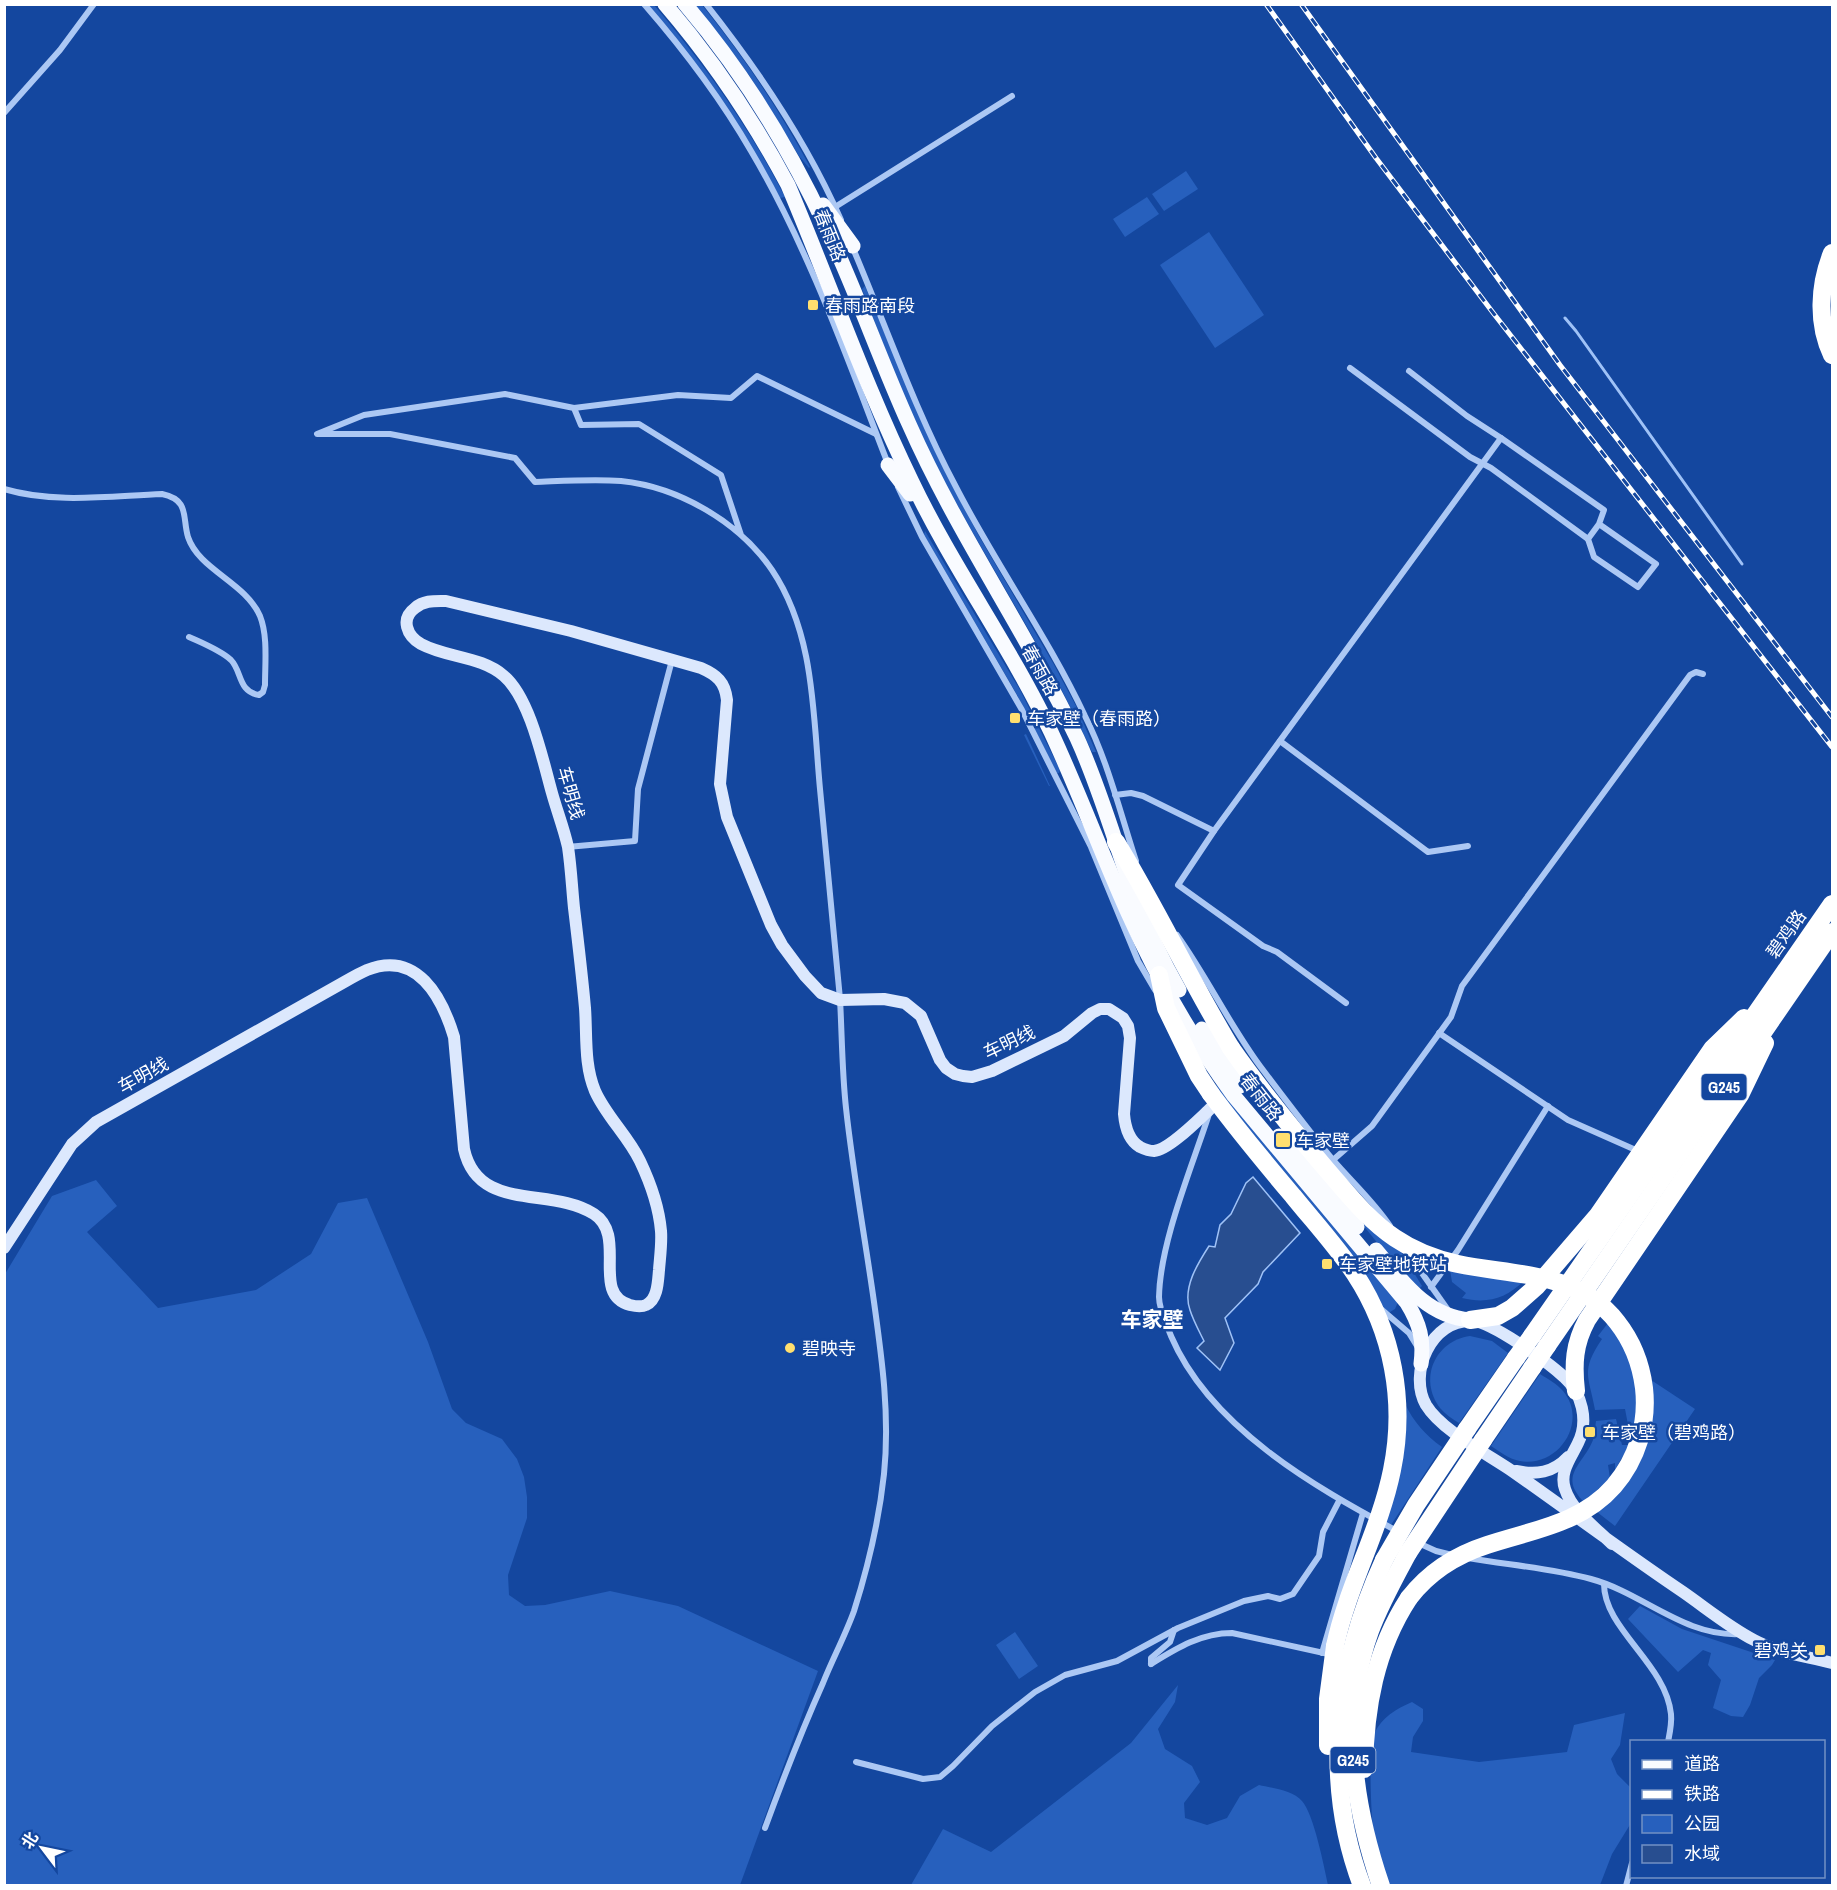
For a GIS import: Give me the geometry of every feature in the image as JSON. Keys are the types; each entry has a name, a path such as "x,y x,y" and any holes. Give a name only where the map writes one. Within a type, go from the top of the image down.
{"highway":[{"path":"1833,253 1824,278 1822,296 1824,330 1833,355"},
{"path":"1833,294 1833,309"},
{"path":"1116,842 1146,891 1186,970 1231,1048 1279,1114 1355,1202 1381,1228 1405,1244 1433,1257 1461,1264 1544,1277 1577,1289 1597,1302 1614,1318 1637,1356 1645,1394 1642,1432 1629,1465 1607,1493 1587,1509 1565,1521 1486,1545 1459,1556 1434,1572 1409,1598 1397,1616 1384,1647 1368,1706 1364,1787 1367,1843"},
{"name":"碧鸡路","path":"1781,992 1833,904"},
{"name":"碧鸡路","path":"1781,992 1833,932"},
{"path":"1159,975 1166,1008 1213,1106 1244,1138 1346,1261 1382,1324 1391,1357 1398,1411 1397,1441 1392,1472 1384,1502 1330,1651 1328,1747 1334,1796 1340,1824 1349,1846"},
{"path":"1465,1320 1498,1316 1512,1308 1537,1286 1598,1215 1712,1049 1781,992"},
{"path":"1576,1391 1573,1365 1581,1331 1740,1095 1781,992"},
{"name":"G245","path":"1362,1886 1349,1846 1341,1792 1339,1764 1341,1705 1359,1619 1384,1560 1416,1505 1516,1358 1781,992"},
{"name":"G245","path":"1381,1886 1367,1843 1357,1794 1352,1735 1358,1678 1370,1632 1381,1603 1411,1547 1781,992"}],"main road":[{"name":"春雨路","path":"665,4 728,86 788,185 882,417 912,483 1050,729 1129,915 1159,975 1212,1066 1234,1096 1407,1303 1422,1336 1421,1364"},
{"name":"春雨路","path":"685,4 745,82 798,169 832,239 932,475 1083,751 1143,916 1172,977 1199,1025 1246,1094 1415,1294 1436,1311 1465,1320"},
{"path":"798,169 853,246"},
{"path":"888,465 937,530"},
{"name":"车明线","path":"4,1248 72,1144 96,1122 346,981 368,970 391,965 402,966 419,975 440,1000 450,1023 454,1037 464,1149 467,1162 473,1172 483,1183 504,1193 546,1198 577,1206 599,1218 609,1237 609,1276 612,1290 621,1301 630,1305 647,1305 652,1300 658,1280 661,1231 654,1199 640,1161 594,1089 590,1074 567,847 533,728 518,695 507,679 494,669 421,644 414,638 406,626 407,619 411,612 424,602 446,601 571,631 713,673 721,679 726,689 727,714 720,784 727,817 771,925 782,945 813,986 830,998 840,1000 885,999 905,1003 921,1016 940,1060 946,1068 955,1074 972,1077 992,1071 1064,1036 1092,1012 1109,1009 1124,1018 1128,1026 1130,1038 1124,1114 1125,1125 1135,1144 1155,1151 1167,1146 1213,1106"},
{"path":"1075,786 1091,847"},
{"path":"1612,1544 1575,1507 1565,1491 1563,1476 1579,1442 1583,1426 1582,1408 1576,1391 1558,1372 1486,1325 1465,1320 1438,1336 1427,1350 1421,1364 1419,1380 1421,1392 1433,1415 1444,1425 1511,1470 1612,1544 1744,1634 1773,1649 1833,1663"},
{"path":"1511,1470 1534,1473 1550,1470 1563,1463 1575,1449"}],"street":[{"path":"4,113 60,50 94,4"},
{"path":"644,4 716,96 768,182 824,301 888,465 922,537 1022,710 1091,847 1138,961 1166,1008"},
{"path":"706,4 752,63 773,95 835,207 939,454 982,536 1071,687 1104,759 1146,891 1192,956 1240,1037 1333,1160 1388,1223 1450,1312 1465,1320"},
{"path":"835,207 1012,96"},
{"path":"1350,368 1470,457 1491,468 1588,539 1594,557 1638,587 1656,564 1599,524"},
{"path":"1409,371 1467,417 1502,438 1604,510 1599,524 1588,539"},
{"path":"765,1828 854,1610 875,1535 884,1474 886,1418 884,1373 845,1106 840,1000 811,687 801,630 789,600 760,554 741,535 691,501 644,485 597,480 535,482 515,458 390,434 317,434 364,415 505,394 574,408 678,395 731,398 757,376 876,434"},
{"path":"574,408 582,424 639,424 721,476 741,535"},
{"path":"1346,1003 1277,952 1263,946 1178,885 1214,831 1502,438"},
{"path":"4,489 35,497 55,498 162,494 177,501 185,513 187,533 194,549 246,596 259,614 263,626 265,685 263,692 259,695 248,690 242,684 232,662 189,636"},
{"path":"567,847 635,841 638,789 672,660"},
{"path":"1333,1160 1372,1126 1451,1017 1462,986 1690,675 1696,672 1703,674"},
{"path":"1280,741 1428,852 1468,846"},
{"path":"1115,795 1131,793 1143,796 1214,831"},
{"path":"1439,1033 1568,1120 1641,1152"},
{"path":"1213,1106 1167,1248 1159,1299 1177,1349 1187,1367 1209,1396 1254,1439 1339,1501 1404,1535"},
{"path":"1431,1287 1458,1250 1548,1106"},
{"path":"1241,1145 1370,1298 1409,1333 1419,1352 1421,1364"},
{"path":"856,1762 923,1779 940,1777 992,1725 1035,1692 1065,1675 1117,1661 1174,1630 1244,1601 1268,1596 1280,1599 1293,1594 1319,1556 1323,1532 1339,1501"},
{"path":"1174,1630 1170,1642 1150,1658 1152,1664 1181,1645 1223,1633 1330,1651 1364,1513"},
{"path":"1411,1547 1556,1571 1604,1584 1671,1618 1701,1630 1717,1634 1744,1634"},
{"path":"1604,1584 1604,1593 1611,1611 1652,1667 1666,1696 1671,1712 1668,1740"},
{"path":"1626,1886 1630,1871"}],"green space":[{"path":"648,5 654,5 691,50 757,146 785,197 780,198 751,147 719,98"},
{"path":"695,5 702,5 746,63 786,124 809,168 799,156 749,75"},
{"path":"1186,171 1198,189 1164,211 1152,194"},
{"path":"1147,197 1159,214 1125,237 1113,219"},
{"path":"1209,232 1264,315 1215,348 1160,265"},
{"path":"865,286 925,430 946,474 980,538 1053,663 1076,706 1096,752 1092,752 1039,648 931,456 909,409 862,289"},
{"path":"925,531 1020,690 1060,770 1059,773 1016,693 924,535"},
{"path":"1026,734 1050,786 1024,735"},
{"path":"1217,1085 1398,1302 1395,1309 1390,1312 1386,1311 1215,1086"},
{"path":"96,1180 117,1206 87,1232 158,1308 256,1290 311,1254 338,1203 367,1198 428,1342 452,1409 466,1423 502,1439 517,1459 524,1477 527,1518 508,1575 509,1595 525,1606 545,1605 610,1591 678,1606 818,1671 740,1885 5,1885 5,1274 52,1196"},
{"path":"1351,1210 1400,1250 1422,1286 1419,1289 1391,1260"},
{"path":"1450,1270 1524,1281 1503,1296 1488,1300 1471,1300 1462,1298 1466,1293 1452,1282"},
{"path":"1608,1323 1626,1352 1634,1373 1638,1407 1631,1440 1625,1409 1595,1410 1589,1381 1591,1359 1602,1339 1598,1336"},
{"path":"1470,1336 1492,1341 1508,1353 1459,1423 1440,1408 1430,1385 1431,1374 1439,1353 1447,1345"},
{"path":"1540,1374 1561,1388 1570,1403 1573,1416 1571,1429 1566,1440 1546,1457 1534,1461 1516,1460 1491,1446"},
{"path":"1651,1380 1695,1409 1615,1526 1597,1512 1611,1500"},
{"path":"1405,1404 1420,1428 1442,1447 1389,1528 1383,1525"},
{"path":"1616,1419 1622,1445 1629,1445 1615,1470 1615,1463 1608,1465 1610,1478 1584,1502 1573,1484 1575,1470 1593,1440 1596,1421"},
{"path":"1640,1606 1682,1629 1775,1660 1759,1678 1750,1705 1743,1717 1731,1716 1713,1708 1721,1680 1708,1665 1711,1653 1703,1650 1678,1672 1628,1619"},
{"path":"1015,1632 1038,1666 1019,1679 996,1645"},
{"path":"1178,1685 1175,1702 1158,1729 1165,1749 1192,1766 1200,1782 1184,1803 1185,1818 1207,1825 1227,1818 1240,1796 1259,1785 1293,1794 1302,1801 1311,1817 1328,1885 911,1885 943,1829 991,1852 1131,1743"},
{"path":"1412,1702 1423,1709 1423,1721 1413,1737 1411,1752 1479,1762 1567,1752 1574,1725 1625,1713 1620,1745 1611,1759 1617,1774 1630,1787 1630,1825 1612,1854 1600,1885 1388,1885 1373,1827 1371,1752 1377,1728 1395,1711"}],"water":[{"path":"1253,1177 1300,1233 1263,1272 1258,1284 1225,1318 1234,1343 1220,1370 1197,1348 1204,1341 1191,1314 1188,1293 1192,1276 1200,1260 1209,1246 1215,1247 1220,1225 1231,1214 1246,1183"}],"waterway":[{"path":"1565,318 1742,564"}],"railway":[{"path":"1266,4 1376,158 1494,314 1832,747"},
{"path":"1301,4 1560,365 1832,717"}],"place":[{"name":"春雨路南段","path":"813,305"},
{"name":"车家壁（春雨路）","path":"1015,718"},
{"name":"车家壁","path":"1283,1140"},
{"name":"车家壁地铁站","path":"1327,1264"},
{"name":"碧映寺","path":"790,1348"},
{"name":"车家壁（碧鸡路）","path":"1590,1432"},
{"name":"碧鸡关","path":"1820,1650"}],"district":[{"name":"车家壁","path":"1152,1319"}]}
